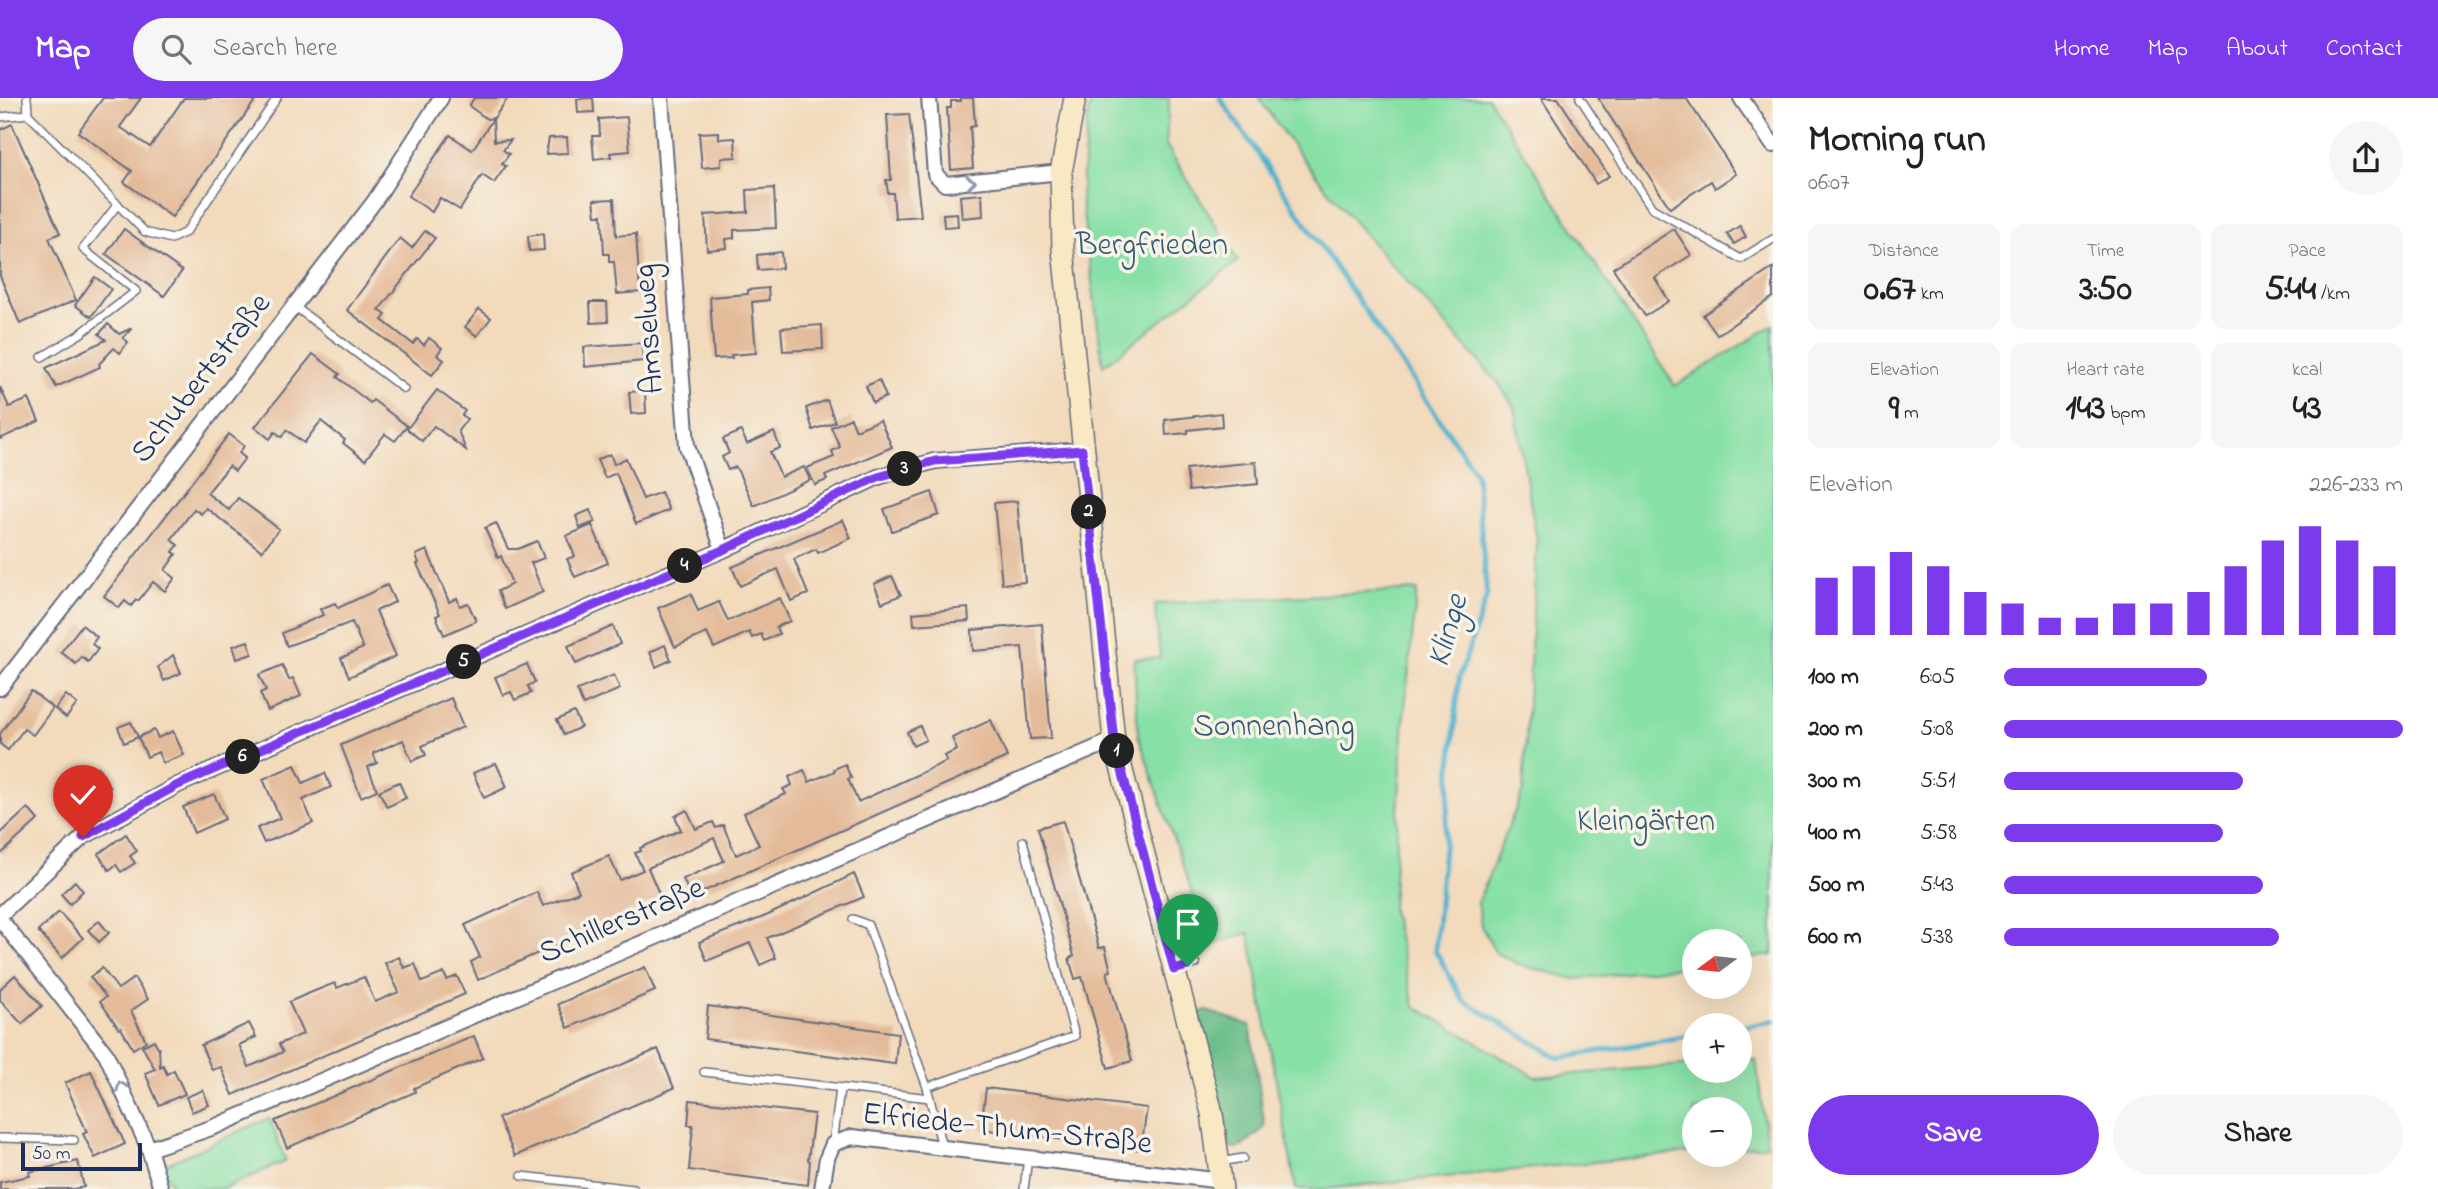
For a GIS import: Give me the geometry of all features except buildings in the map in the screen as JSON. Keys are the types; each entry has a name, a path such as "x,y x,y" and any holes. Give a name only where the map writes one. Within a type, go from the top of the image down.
{"street":[{"name":"Schubertstraße","path":"0,688 374,202 442,98"},
{"name":"Amselweg","path":"661,98 687,446 723,550"},
{"path":"929,98 935,174 945,184 1061,172"},
{"path":"1075,98 1061,172 1063,248 1114,740 1212,1113 1221,1177"},
{"path":"1741,98 1773,145"},
{"path":"161,1189 149,1149 106,1054 0,917 83,837 178,785 723,550 878,477 935,461 1082,450"},
{"name":"Schillerstraße","path":"149,1149 214,1128 1114,740"},
{"name":"Elfriede-Thum-Straße","path":"822,1189 827,1158 833,1144 852,1137 1221,1177"}],"lane":[{"path":"27,98 28,114 145,232 171,239 186,232 277,98"},
{"path":"1580,98 1652,208 1741,259 1773,240"},
{"path":"0,117 28,114"},
{"path":"42,357 80,334 136,292 83,249 118,204"},
{"path":"294,306 404,389"},
{"path":"927,1087 1075,1036 1023,841"},
{"path":"853,919 868,925 927,1087 942,1148"},
{"path":"1174,970 1196,964"},
{"path":"705,1072 930,1098"},
{"path":"833,1144 840,1089"},
{"path":"0,1138 74,1140"},
{"path":"1024,1189 1028,1158"},
{"path":"1221,1177 1243,1158"},
{"path":"522,1175 634,1189"}],"green space":[{"name":"Bergfrieden","path":"1093,98 1169,98 1166,145 1238,261 1103,366 1081,198 1088,112"},
{"name":"Kleingärten","path":"1259,98 1488,98 1675,386 1773,325 1773,955 1752,958 1752,929 1682,929 1682,966 1575,979 1520,965 1496,953 1481,926 1478,902 1523,791 1537,541 1514,407 1498,383 1343,209"},
{"name":"Sonnenhang","path":"1417,590 1404,716 1392,910 1414,1006 1536,1077 1682,1065 1682,1083 1752,1083 1752,1059 1756,1059 1767,1145 1752,1147 1752,1097 1682,1097 1682,1153 1325,1189 1296,1189 1249,933 1210,945 1138,735 1134,659 1160,658 1155,604"},
{"path":"1207,1011 1250,1025 1265,1127 1241,1147 1230,1148 1198,1012"},
{"path":"269,1118 286,1161 223,1189 174,1189 162,1166"}],"waterway":[{"name":"Klinge","path":"1220,98 1476,473 1487,596 1459,678 1435,950 1463,1000 1559,1058 1682,1037"},
{"name":"Klinge","path":"1752,1025 1773,1021"}],"route":[{"path":"83,837 178,785 723,550 878,477 935,461 1082,450 1114,740 1174,970 1188,966"}]}
